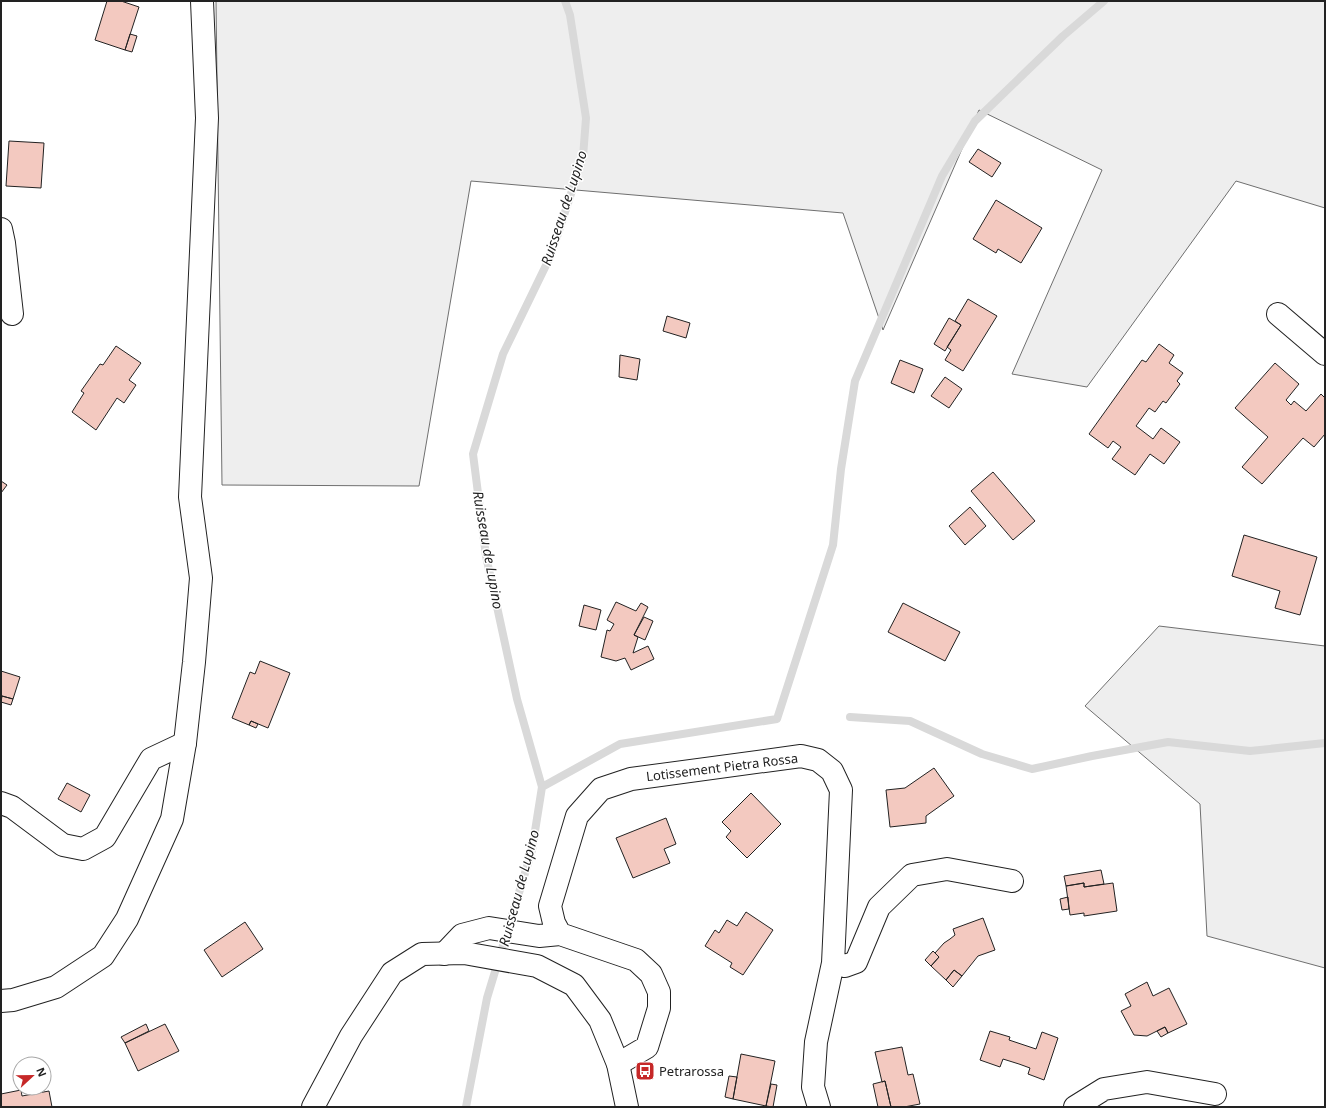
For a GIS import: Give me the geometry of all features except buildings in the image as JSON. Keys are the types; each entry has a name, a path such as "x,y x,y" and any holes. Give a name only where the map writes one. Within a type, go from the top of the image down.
{"street":[{"path":"1,1001 13,1000 56,987 103,956 127,918 172,819 185,743 201,578 190,497 207,118 202,1"},
{"path":"1,229 12,314"},
{"path":"1278,314 1325,354"},
{"path":"1,803 12,807 63,845 83,848 105,837 151,759 185,743"},
{"name":"Lotissement Pietra Rossa","path":"560,934 554,923 550,906 577,816 601,789 631,779 801,756 818,760 832,771 841,790 833,963 816,1042 813,1087 819,1107"},
{"path":"833,963 845,966 856,962 879,907 912,875 947,869 1012,881"},
{"path":"454,953 462,935 489,928 538,936 560,934 636,960 652,974 660,992 659,1008 647,1047 618,1064"},
{"path":"313,1107 351,1036 392,973 422,954 454,953 538,966 574,985 600,1020 618,1064 628,1107"},
{"path":"1075,1107 1104,1089 1147,1082 1215,1094"}],"shaded area":[{"path":"216,1 1325,1 1325,208 1236,181 1087,387 1012,374 1102,170 979,110 883,330 843,213 471,181 419,486 222,485"},
{"path":"1159,626 1325,646 1325,968 1207,936 1200,804 1085,706"}],"waterway":[{"name":"Ruisseau de Lupino","path":"466,1107 487,998 532,850 542,787 517,699 486,556 473,454 503,354 551,255 583,157 586,118 570,15 565,1"},
{"path":"542,787 620,744 777,719 833,545 841,469 855,381 942,176 975,121 1063,36 1104,1"},
{"path":"850,717 910,721 982,754 1032,769 1168,742 1250,751 1325,743"}],"place":[{"name":"Petrarossa","path":"645,1071"}]}
